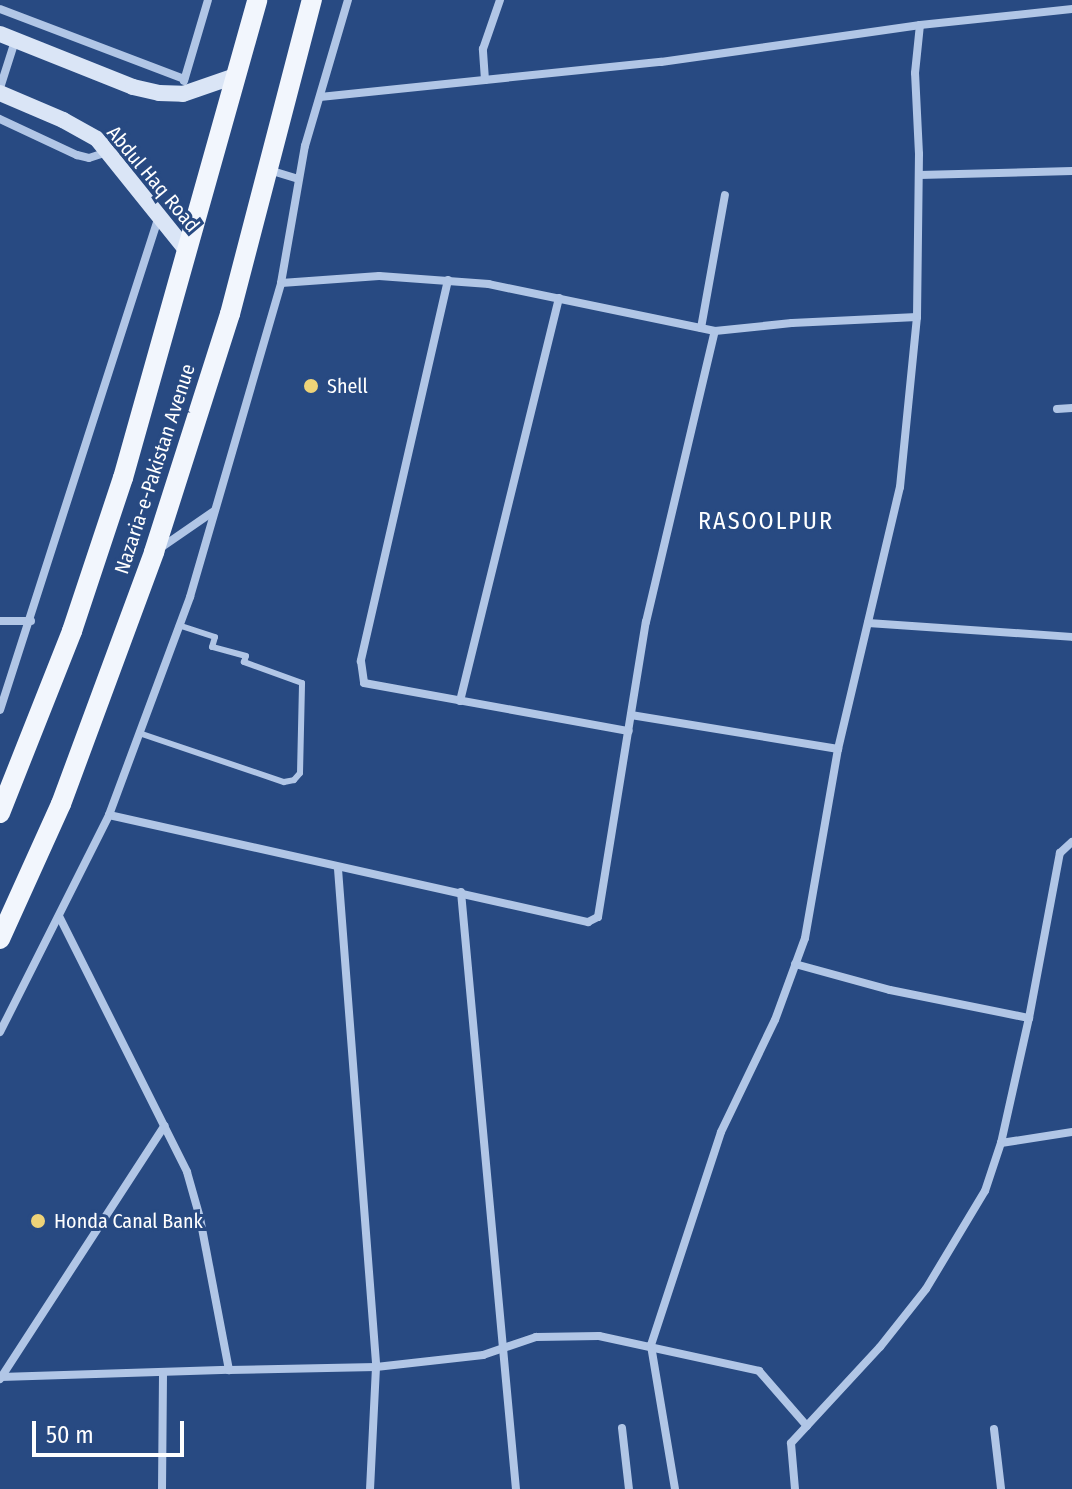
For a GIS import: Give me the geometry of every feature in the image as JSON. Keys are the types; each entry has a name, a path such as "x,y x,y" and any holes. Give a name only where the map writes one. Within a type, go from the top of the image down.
{"main road":[{"name":"Nazaria-e-Pakistan Avenue","path":"0,813 72,631 123,478 257,0"},
{"name":"Nazaria-e-Pakistan Avenue","path":"0,939 61,804 154,552 230,314 312,0"},
{"path":"8,38 133,87 184,86 235,76"},
{"name":"Abdul Haq Road","path":"0,91 86,131 109,151 187,251"}],"street":[{"path":"0,9 184,86 208,0"},
{"path":"0,1032 109,815 179,625 281,283 298,179 348,0"},
{"path":"485,80 483,49 500,0"},
{"path":"320,97 661,62 920,25 1072,9"},
{"path":"675,1489 651,1345 721,1132 775,1020 805,938 838,749 900,487 917,317 919,175 915,73 920,25"},
{"path":"0,91 8,38"},
{"path":"0,119 77,155 89,158 109,151"},
{"path":"269,170 298,179"},
{"path":"919,175 1072,171"},
{"path":"701,328 725,195"},
{"path":"0,710 160,215"},
{"path":"281,283 379,276 489,284 715,331 792,323 917,317"},
{"path":"448,280 365,647 364,683 629,731"},
{"path":"460,701 559,298"},
{"path":"109,815 338,869 594,921 598,917 646,622 715,331"},
{"path":"1057,409 1072,408"},
{"path":"154,552 214,510"},
{"path":"0,621 31,621"},
{"path":"868,623 1072,637"},
{"path":"631,715 838,749"},
{"path":"795,1489 791,1443 880,1347 926,1289 985,1191 1001,1143 1029,1018 1060,853 1072,842"},
{"path":"338,869 376,1367 370,1489"},
{"path":"461,892 516,1489"},
{"path":"59,916 187,1172 200,1218 229,1370"},
{"path":"795,964 890,990 1029,1018"},
{"path":"0,1378 164,1126"},
{"path":"1001,1143 1072,1132"},
{"path":"0,1378 376,1367 483,1355 536,1337 599,1336 759,1371 807,1426"},
{"path":"162,1489 163,1373"},
{"path":"622,1428 629,1489"},
{"path":"994,1429 1001,1489"}],"lane":[{"path":"139,733 284,782 294,780 300,773 302,683 244,662 246,656 212,647 215,637 179,625"}],"place":[{"name":"Shell","path":"311,386"},
{"name":"Honda Canal Bank","path":"38,1221"}],"district":[{"name":"RASOOLPUR","path":"766,522"}]}
